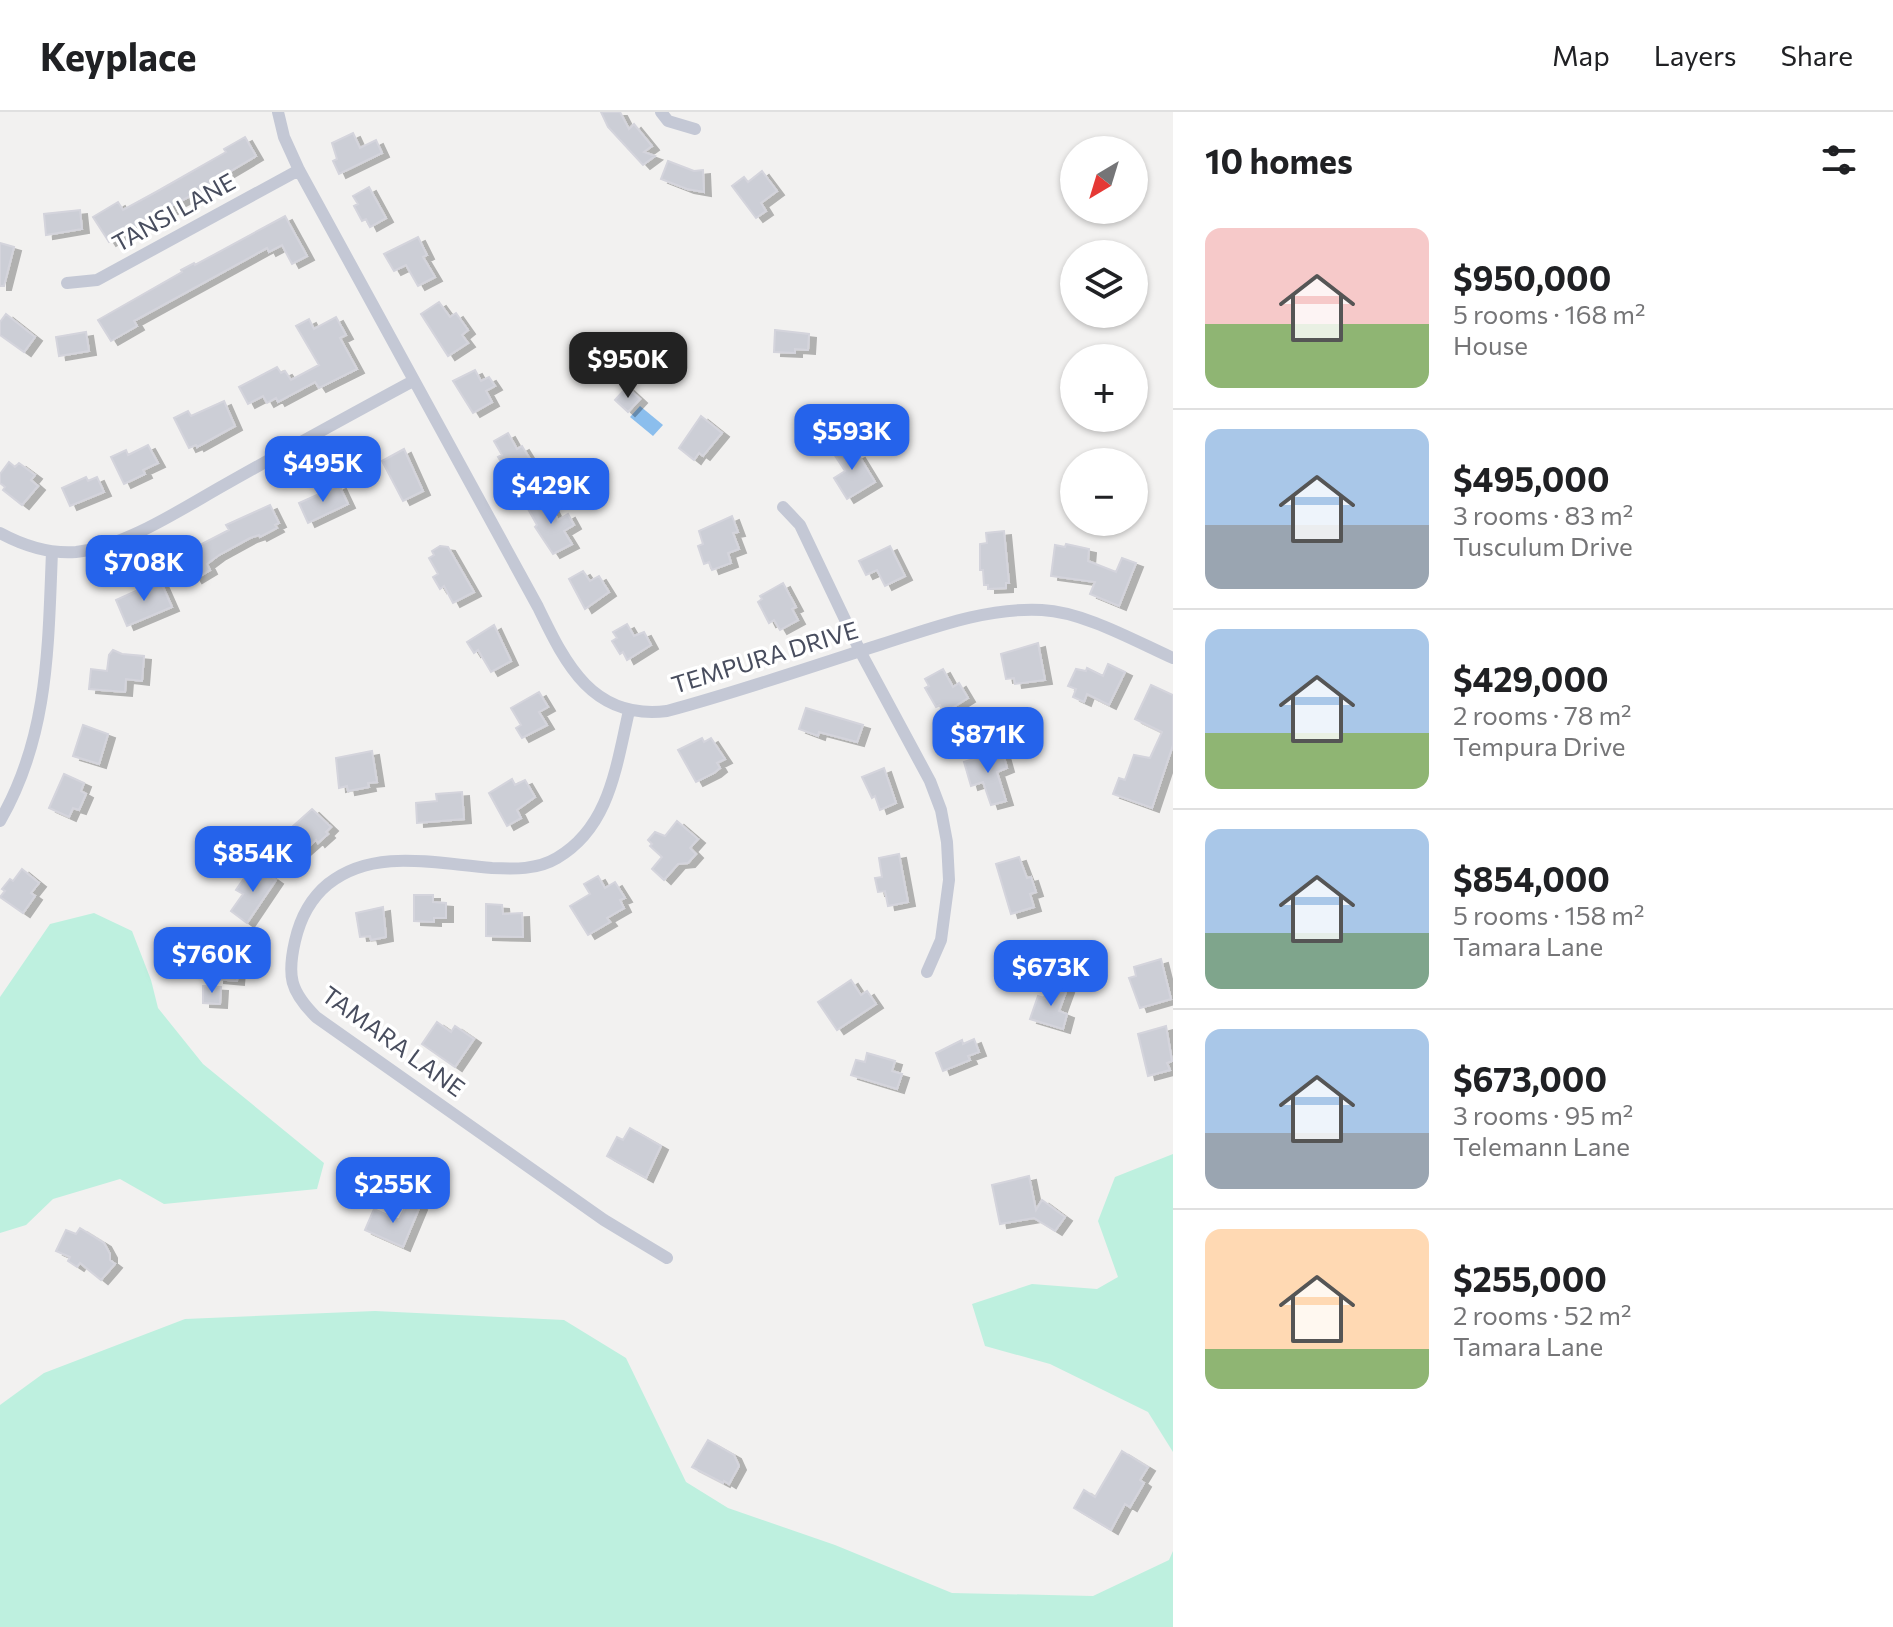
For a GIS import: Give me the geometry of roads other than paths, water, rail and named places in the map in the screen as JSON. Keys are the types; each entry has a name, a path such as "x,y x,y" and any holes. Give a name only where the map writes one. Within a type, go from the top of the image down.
{"street":[{"name":"TEMPURA DRIVE","path":"278,112 284,137 299,170 538,607 562,658 595,694 629,711 649,714 667,711 973,616 1044,610 1086,621 1173,658"},
{"path":"661,112 668,121 695,129"},
{"name":"TANSI LANE","path":"67,283 97,280 299,170"},
{"path":"0,533 24,545 52,552 78,552 102,546 132,534 413,381"},
{"path":"783,507 800,525 860,651 930,781 941,810 949,880 941,940 927,972"},
{"path":"0,821 27,765 38,727 48,638 52,552"},
{"name":"TAMARA LANE","path":"629,711 612,783 601,814 582,839 567,852 539,866 517,869 377,861 342,873 320,891 305,912 291,955 290,979 300,1001 327,1025 604,1220 667,1258"}],"water":[{"path":"640,406 663,425 653,436 630,417"}]}
